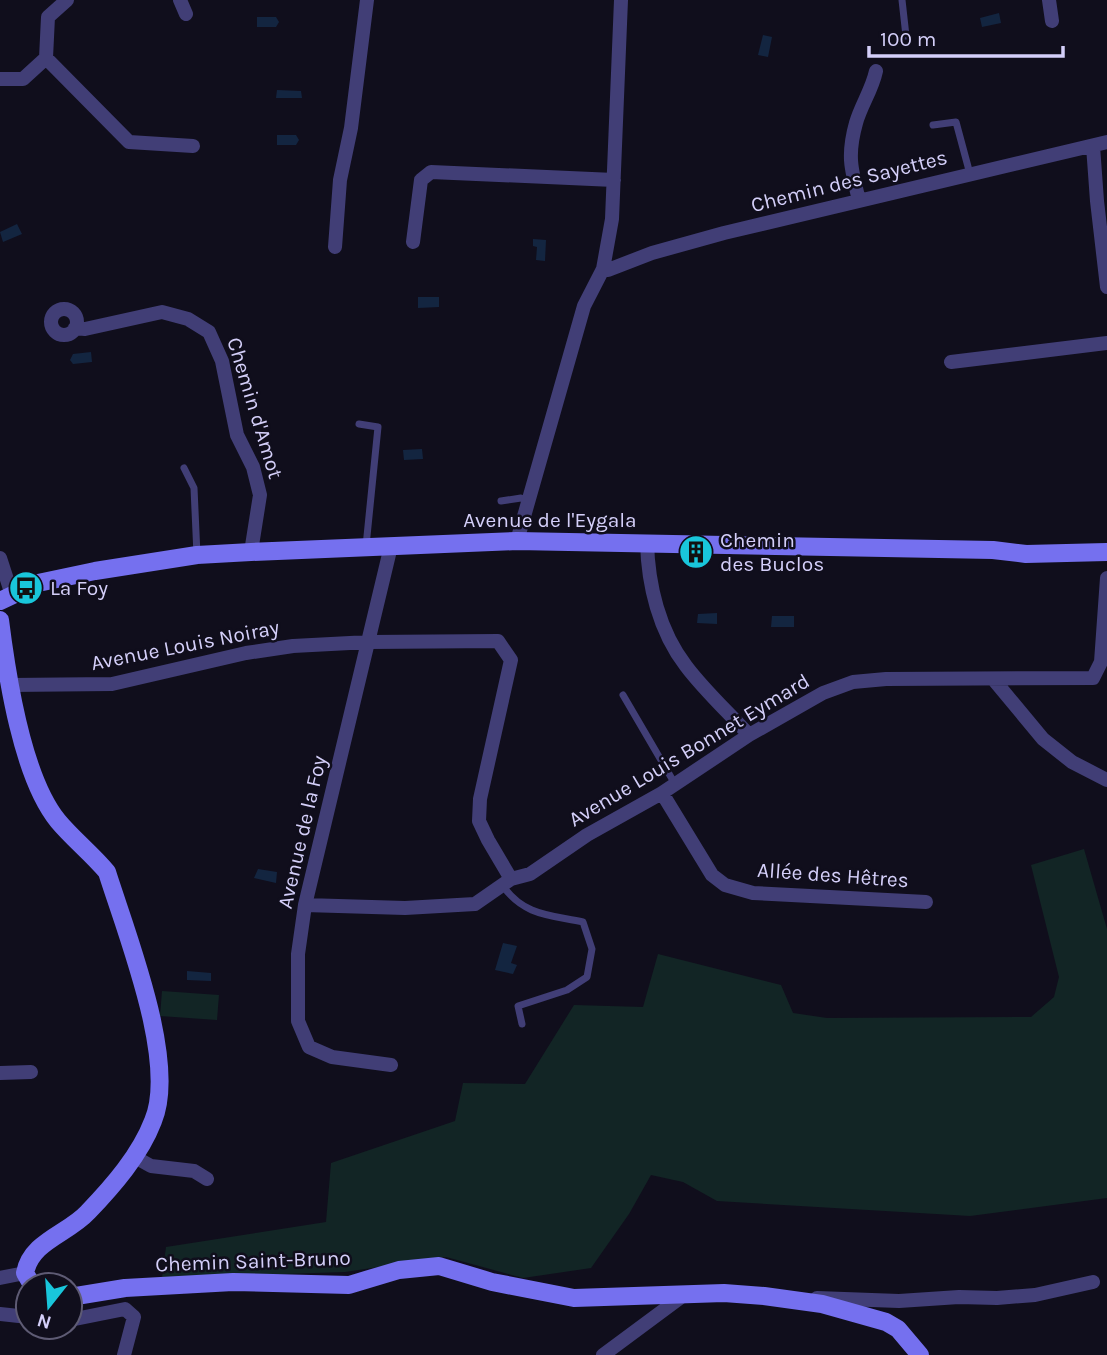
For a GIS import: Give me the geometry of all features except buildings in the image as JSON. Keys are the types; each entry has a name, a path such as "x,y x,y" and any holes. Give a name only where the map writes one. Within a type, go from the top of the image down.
{"street":[{"path":"0,79 23,79 46,58 48,17 67,0"},
{"path":"180,0 186,14"},
{"path":"335,247 340,180 351,128 367,0"},
{"path":"517,541 584,306 603,269 612,219 621,0"},
{"path":"1049,0 1052,21"},
{"path":"46,58 129,142 192,146"},
{"path":"859,200 849,164 856,122 873,86 876,71"},
{"path":"1100,144 1097,201 1107,279"},
{"name":"Chemin des Sayettes","path":"603,269 608,270 652,253 723,233 1100,144"},
{"path":"414,242 421,180 431,172 614,180"},
{"name":"Chemin d'Amot","path":"75,328 162,312 188,319 209,332 222,361 237,435 253,467 260,495 251,552"},
{"path":"951,362 1107,343"},
{"name":"Avenue de l'Eygala","path":"6,598 38,583 197,555 366,547 517,541 993,550 1026,554 1107,552"},
{"path":"647,542 650,582 664,628 685,665 749,735"},
{"name":"Avenue de la Foy","path":"391,546 305,905 298,954 298,1021 309,1047 332,1057 391,1065"},
{"path":"0,558 6,598"},
{"name":"Avenue Louis Bonnet Eymard","path":"305,905 405,908 475,904 507,883 530,874 587,835 662,793 749,735 823,693 853,682 886,679 1093,678 1101,662 1107,578"},
{"path":"0,620 10,685 33,773 58,821 93,854 107,872 153,1022 160,1090 155,1119 133,1156 104,1195 76,1225 45,1243 31,1255 29,1271"},
{"name":"Avenue Louis Noiray","path":"10,685 112,684 246,653 293,646 369,642 498,641 511,660 480,799 479,821 507,883"},
{"path":"994,680 1043,739 1072,762 1107,780"},
{"name":"Allée des Hêtres","path":"662,793 712,875 725,885 753,893 926,902"},
{"path":"0,1073 31,1072"},
{"path":"133,1156 151,1167 194,1171 207,1179"},
{"name":"Chemin Saint-Bruno","path":"84,1295 125,1288 233,1282 349,1285 398,1270 439,1266 492,1282 574,1298 724,1293 812,1303 886,1322 898,1329 920,1355"},
{"path":"812,1303 817,1298 839,1297 899,1301 1022,1296 1093,1282"},
{"path":"603,1355 684,1295"},
{"path":"84,1317 125,1309 134,1317 124,1355"}],"lane":[{"path":"902,0 906,36"},
{"path":"933,125 956,122 970,174"},
{"path":"359,424 378,427 366,547"},
{"path":"184,468 194,488 197,555"},
{"path":"501,501 521,498 528,500"},
{"path":"623,695 675,784"},
{"path":"507,883 509,894 527,910 583,922 592,949 587,977 567,990 518,1006 522,1024"}],"green space":[{"path":"1084,849 1107,929 1107,1198 970,1216 717,1201 683,1182 651,1175 629,1214 591,1268 523,1278 446,1257 345,1272 162,1278 166,1247 326,1222 331,1163 455,1121 463,1083 525,1084 574,1005 643,1007 658,954 781,985 793,1013 827,1018 1031,1017 1054,997 1059,977 1031,865"},
{"path":"162,991 219,995 217,1020 160,1016"}],"water":[{"path":"999,13 1001,23 982,27 980,18"},
{"path":"257,17 276,17 279,22 276,27 257,27"},
{"path":"763,35 772,37 768,57 758,55"},
{"path":"277,90 301,91 302,98 276,98"},
{"path":"277,135 296,135 299,140 296,145 277,145"},
{"path":"17,224 22,234 3,242 0,232"},
{"path":"533,239 546,240 545,261 536,260 537,247 533,246"},
{"path":"418,297 439,297 439,307 418,308"},
{"path":"91,352 92,362 73,364 70,360 73,354"},
{"path":"422,449 423,459 404,460 403,450"},
{"path":"717,613 717,624 697,623 698,614"},
{"path":"772,616 794,616 794,627 771,627"},
{"path":"258,869 277,872 276,883 254,878"},
{"path":"503,943 517,946 511,963 517,965 513,974 495,970"},
{"path":"187,971 211,973 211,981 187,980"}],"place":[{"name":"Chemin des Buclos","path":"696,552"},
{"name":"La Foy","path":"26,588"}]}
